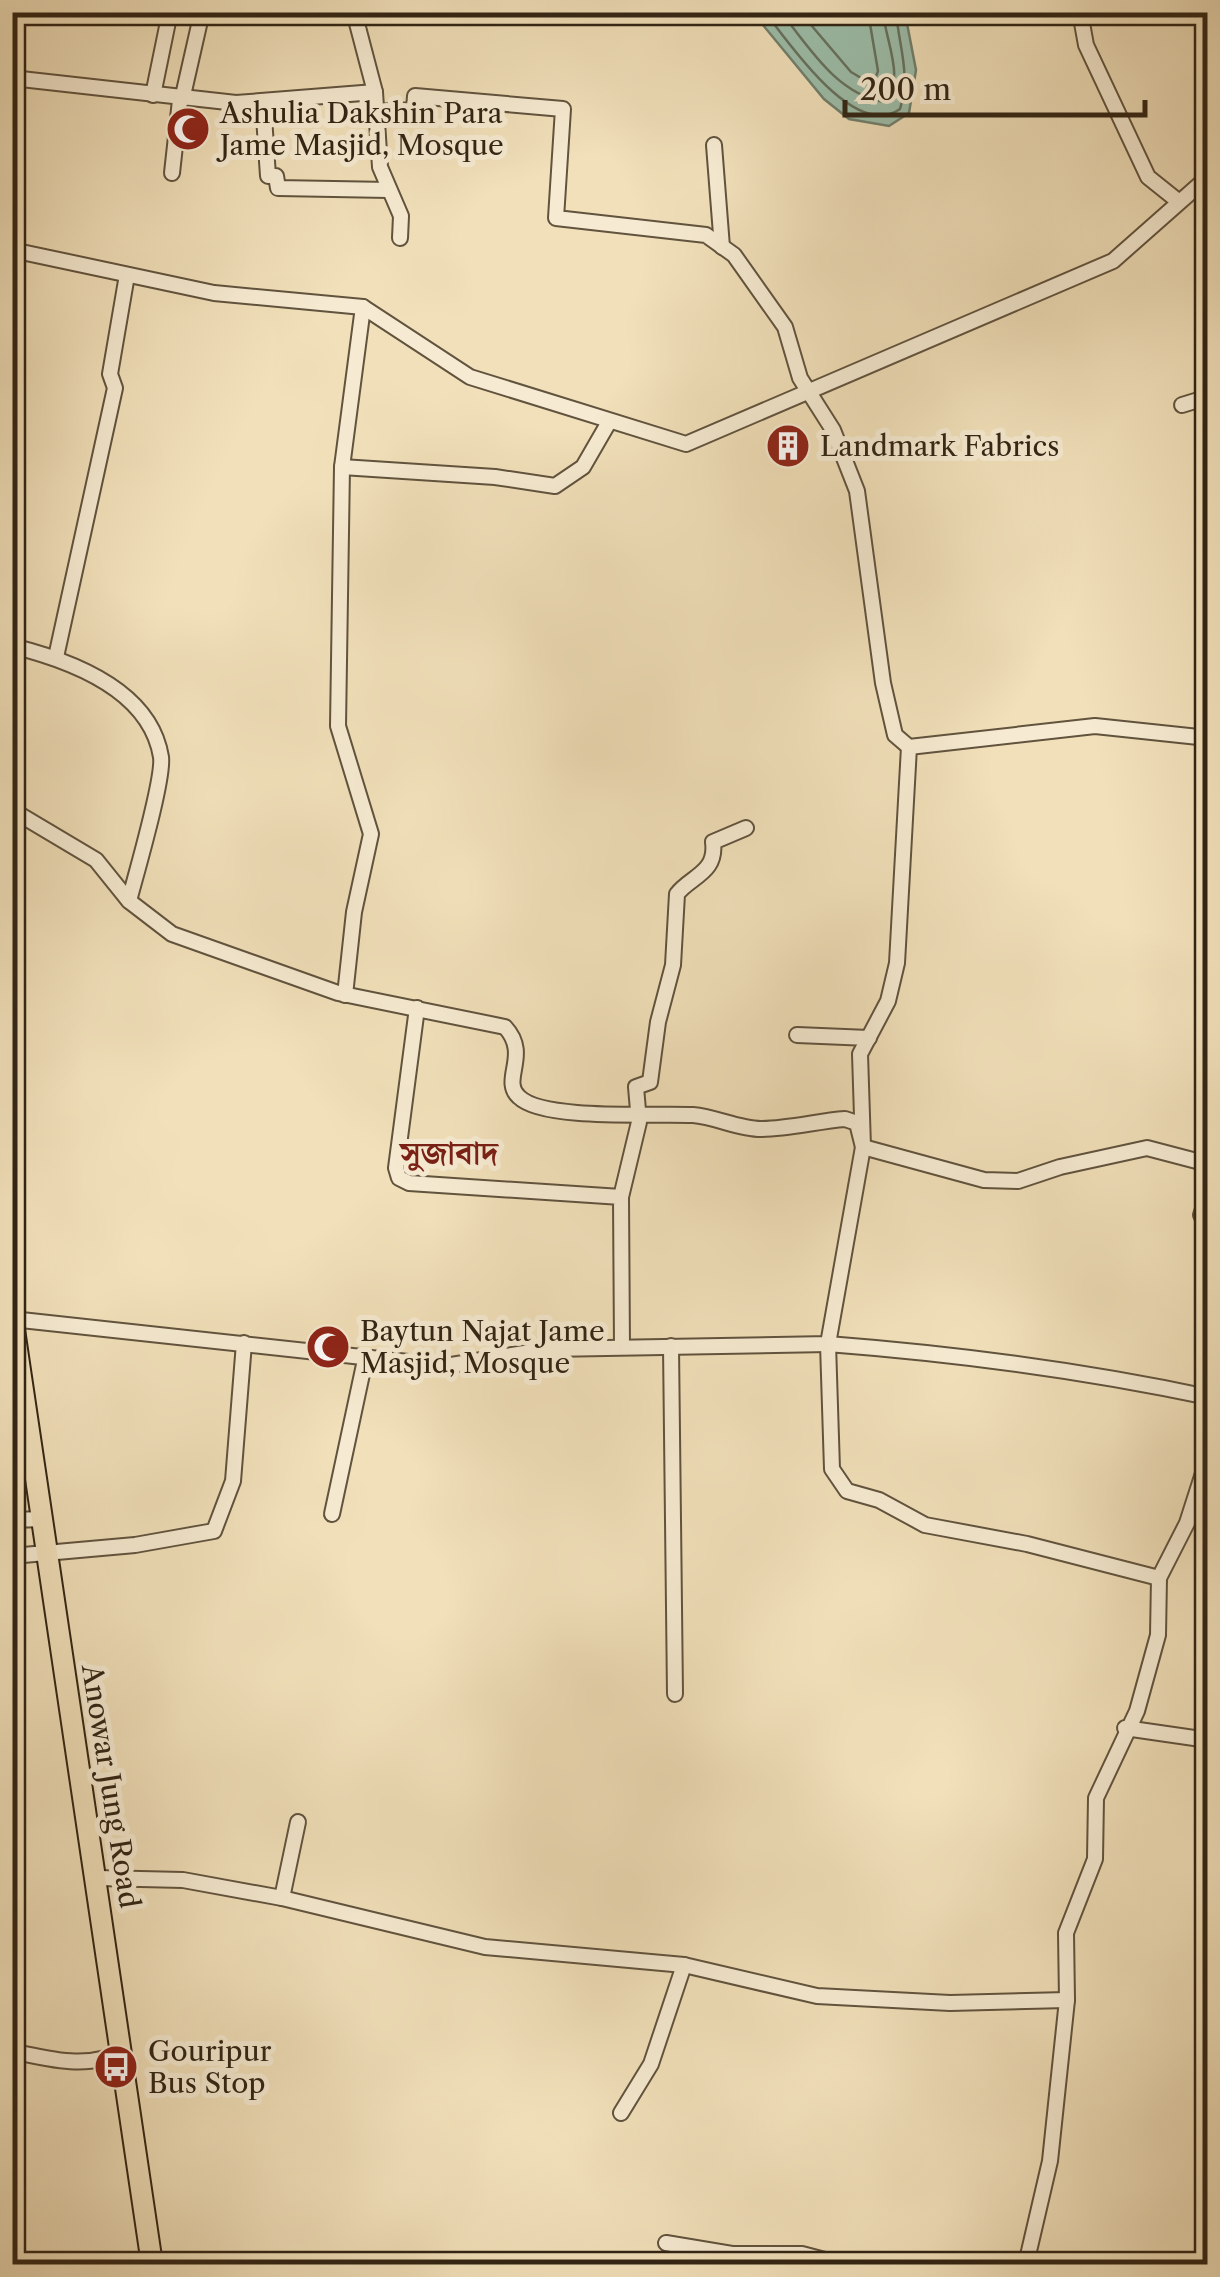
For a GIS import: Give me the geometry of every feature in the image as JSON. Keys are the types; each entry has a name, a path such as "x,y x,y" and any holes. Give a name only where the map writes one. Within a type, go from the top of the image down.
{"highway":[{"name":"Anowar Jung Road","path":"13,1318 152,2264"}],"street":[{"path":"153,95 170,12"},
{"path":"172,172 181,100 202,12"},
{"path":"354,12 375,92 380,167 402,216 400,238"},
{"path":"1080,12 1086,45 1118,104 1148,177 1178,201"},
{"path":"12,78 181,100 263,102 375,92"},
{"path":"377,112 414,110 415,96 563,109 556,218 706,235 734,256 785,326 808,392 833,430 858,491 883,684 895,735 909,747 1096,726 1208,738"},
{"path":"263,102 268,176 276,176 278,188 389,190"},
{"path":"714,145 722,247"},
{"path":"12,250 214,293 363,307 470,377 686,444 1113,262 1208,177"},
{"path":"56,657 115,388 110,374 127,275"},
{"path":"345,995 354,912 370,834 338,726 342,467 363,307"},
{"path":"1182,405 1208,397"},
{"path":"342,467 494,476 555,486 583,467 609,422"},
{"path":"12,646 56,657 120,691 149,728 162,758 129,901"},
{"path":"909,747 896,963 888,1000 860,1054 858,1081 864,1148 830,1314 832,1469 847,1491 879,1500 925,1526 1026,1544 1160,1578"},
{"path":"12,810 96,860 129,901 172,934 345,995 506,1028 514,1036 519,1056 511,1083 515,1094 525,1102 580,1114 716,1118 765,1129 846,1119 856,1123 864,1148"},
{"path":"622,1347 621,1197 639,1122 635,1114 636,1087 650,1082 658,1022 673,966 677,894 704,874 715,853 714,842 746,828"},
{"path":"417,1008 396,1168 402,1181 621,1197"},
{"path":"797,1035 869,1038"},
{"path":"864,1148 984,1180 1018,1181 1078,1162 1147,1148 1208,1164"},
{"path":"1205,1219 1208,1194"},
{"path":"13,1318 445,1366 549,1349 828,1344 979,1356 1089,1372 1208,1397"},
{"path":"12,1556 135,1545 214,1531 233,1481 244,1343"},
{"path":"671,1346 675,1694"},
{"path":"332,1514 365,1360"},
{"path":"1026,2264 1050,2161 1067,2000 1066,1933 1095,1858 1096,1798 1125,1728 1137,1711 1158,1635 1160,1578 1188,1523 1204,1470 1208,1408"},
{"path":"12,1520 43,1519"},
{"path":"1125,1728 1208,1740"},
{"path":"282,1898 298,1822"},
{"path":"98,1878 183,1880 282,1898 485,1948 684,1965 816,1996 950,2002 1067,2000"},
{"path":"621,2114 651,2064 684,1965"},
{"path":"12,2051 49,2060 95,2061 122,2051"},
{"path":"666,2244 732,2254 802,2254 840,2264"}],"water":[{"path":"753,13 905,13 916,70 909,113 889,126 849,119 824,99"}],"place":[{"name":"Ashulia Dakshin Para Jame Masjid, Mosque","path":"188,129"},
{"name":"Landmark Fabrics","path":"788,446"},
{"name":"Baytun Najat Jame Masjid, Mosque","path":"328,1347"},
{"name":"Gouripur Bus Stop","path":"116,2067"}],"district":[{"name":"সুজাবাদ","path":"449,1153"}]}
